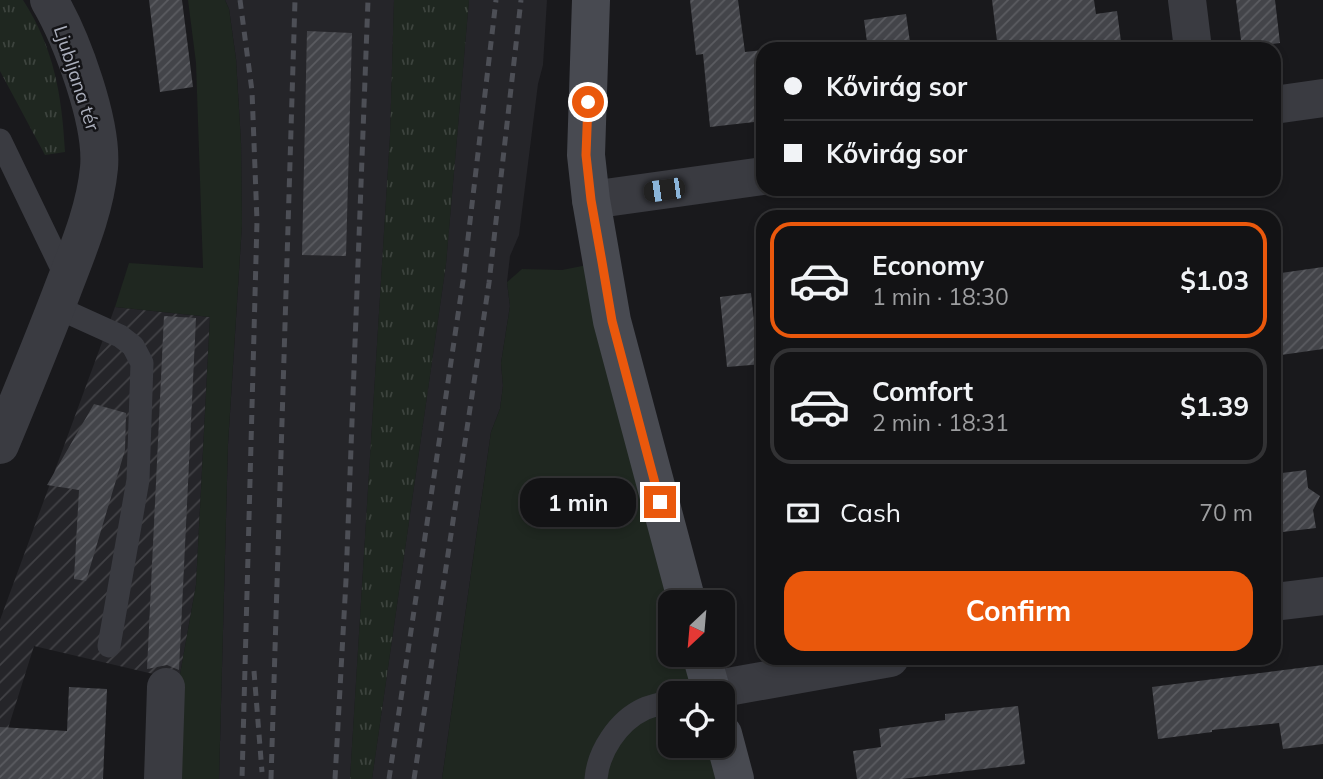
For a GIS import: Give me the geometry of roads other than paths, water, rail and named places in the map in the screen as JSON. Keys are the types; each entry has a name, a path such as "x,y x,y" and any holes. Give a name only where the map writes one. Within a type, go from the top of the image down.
{"street":[{"name":"Ljubljana tér","path":"0,445 83,238 99,165 89,102 68,39 49,0"},
{"path":"592,0 586,155 591,200 612,321 684,590"},
{"path":"1187,0 1192,42"},
{"path":"1281,104 1323,98"},
{"path":"591,200 756,177"},
{"path":"1281,601 1323,596"},
{"path":"721,681 838,665"},
{"path":"163,779 166,687"},
{"path":"729,758 735,779"}],"lane":[{"path":"0,140 61,293 133,346 142,363 138,481 109,646"},
{"path":"596,779 603,751 621,726 643,709 658,705"}],"railway":[{"path":"240,0 252,91 257,221 242,779"},
{"path":"271,779 295,0"},
{"path":"335,779 346,580 368,0"},
{"path":"389,779 463,281 496,0"},
{"path":"414,779 489,283 521,0"},
{"path":"254,671 262,772"}]}
